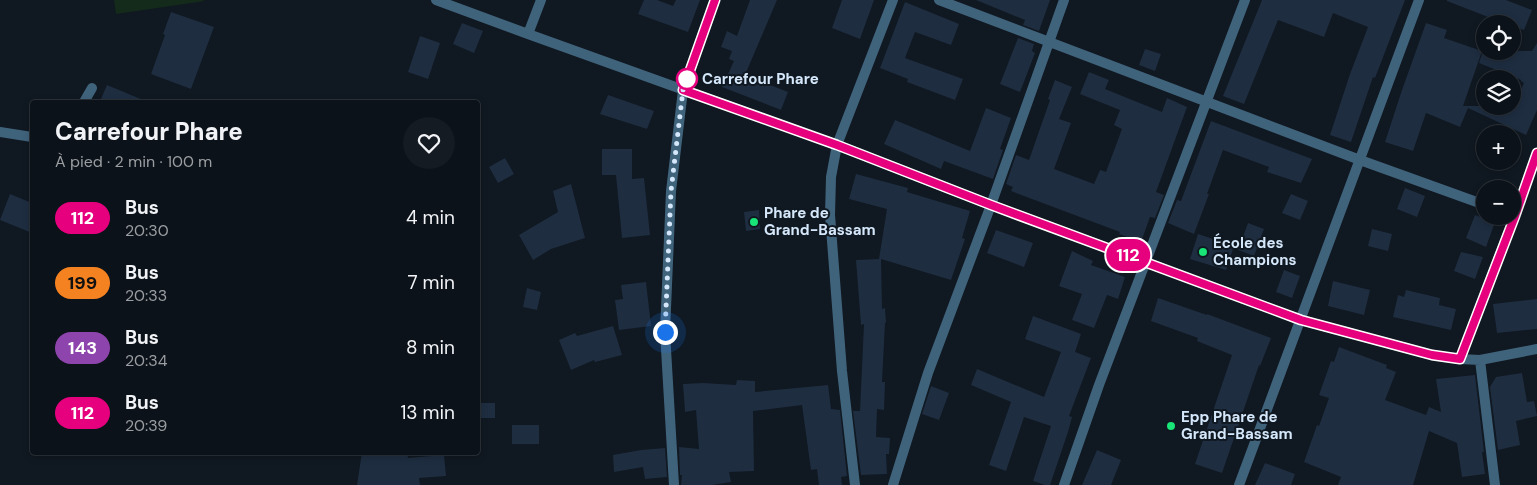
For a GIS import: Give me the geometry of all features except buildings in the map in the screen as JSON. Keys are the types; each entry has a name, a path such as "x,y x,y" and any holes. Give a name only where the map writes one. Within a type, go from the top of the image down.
{"street":[{"path":"436,0 837,145 991,205 1301,320 1432,355 1460,359 1480,360 1537,349"},
{"path":"528,34 540,0"},
{"path":"674,485 665,332 671,191 683,90 715,0"},
{"path":"855,485 842,371 830,214 831,177 837,145 893,0"},
{"path":"939,0 1360,160 1476,202"},
{"path":"893,485 928,373 991,205 1064,0"},
{"path":"1064,485 1099,385 1246,0"},
{"path":"1239,485 1418,0"},
{"path":"85,100 92,88"},
{"path":"0,132 30,137"},
{"path":"1521,196 1537,153"},
{"path":"1460,359 1510,225"},
{"path":"1480,360 1495,485"}],"green space":[{"path":"114,0 202,0 205,1 116,14"}],"bus line":[{"name":"112","path":"715,0 683,90 837,145 991,205 1301,320 1432,355 1460,359 1537,153"}],"place":[{"name":"Carrefour Phare","path":"687,79"},
{"name":"Phare de Grand-Bassam","path":"754,222"},
{"name":"École des Champions","path":"1203,252"},
{"name":"Epp Phare de Grand-Bassam","path":"1171,426"}],"route":[{"path":"665,332 671,191 683,90 690,72 687,79"}]}
